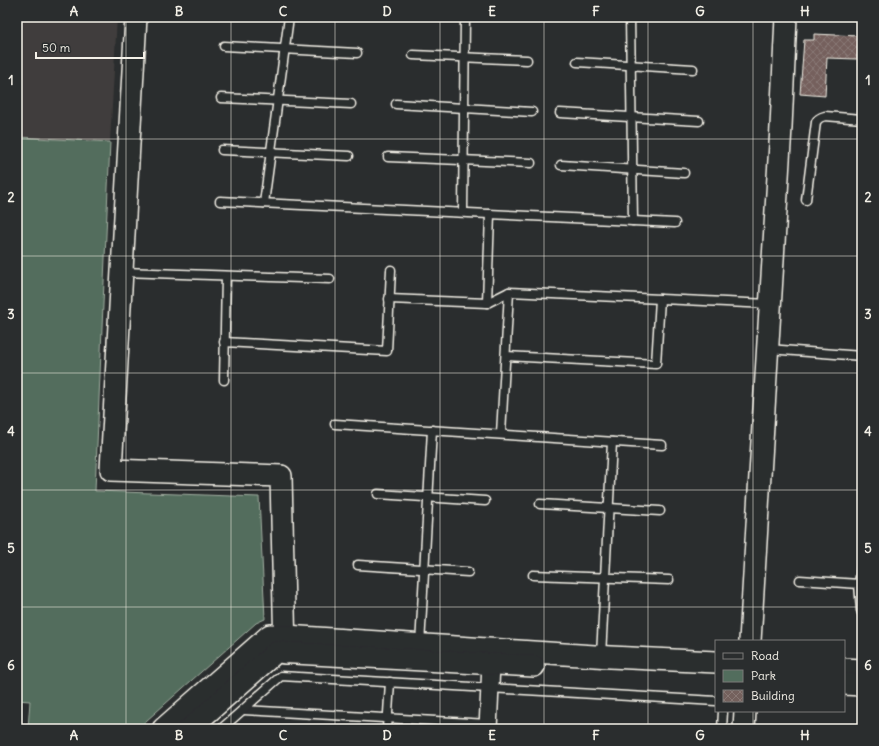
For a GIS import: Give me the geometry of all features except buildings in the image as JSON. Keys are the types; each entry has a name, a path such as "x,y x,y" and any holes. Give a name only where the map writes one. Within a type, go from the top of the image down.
{"street":[{"path":"136,17 111,470 281,476 285,644"},
{"path":"750,640 782,127 786,17"},
{"path":"163,729 270,635 285,644 491,664 715,676"},
{"path":"189,729 285,644 420,644 715,662"},
{"path":"488,726 491,664"},
{"path":"845,669 862,670"},
{"path":"845,684 862,685"},
{"path":"744,729 745,712"}],"lane":[{"path":"264,203 289,17"},
{"path":"463,212 465,17"},
{"path":"630,17 634,221"},
{"path":"224,46 357,53"},
{"path":"413,55 527,60"},
{"path":"577,62 693,69"},
{"path":"221,98 351,104"},
{"path":"396,104 532,112"},
{"path":"560,114 699,121"},
{"path":"806,200 816,122 818,119 826,116 862,119"},
{"path":"222,150 349,156"},
{"path":"388,157 531,163"},
{"path":"561,165 684,173"},
{"path":"220,201 676,223"},
{"path":"487,303 490,214"},
{"path":"224,342 387,352 391,270"},
{"path":"122,272 330,280"},
{"path":"224,380 226,276"},
{"path":"389,299 487,303 509,292 770,304"},
{"path":"501,434 509,292"},
{"path":"506,356 656,364 660,299"},
{"path":"768,349 862,356"},
{"path":"335,424 662,445"},
{"path":"420,644 432,430"},
{"path":"601,656 612,442"},
{"path":"378,494 485,501"},
{"path":"540,504 660,511"},
{"path":"862,562 859,584 862,613"},
{"path":"358,565 468,572"},
{"path":"533,575 669,580"},
{"path":"800,580 859,584"},
{"path":"221,729 281,676 715,701"},
{"path":"387,729 390,682"},
{"path":"244,710 387,718 488,726"},
{"path":"722,712 722,729"}],"shaded area":[{"path":"17,17 117,17 110,142 17,137"}],"green space":[{"path":"17,137 110,142 95,491 259,497 265,619 256,623 137,729 28,729 30,701 17,700"}]}
